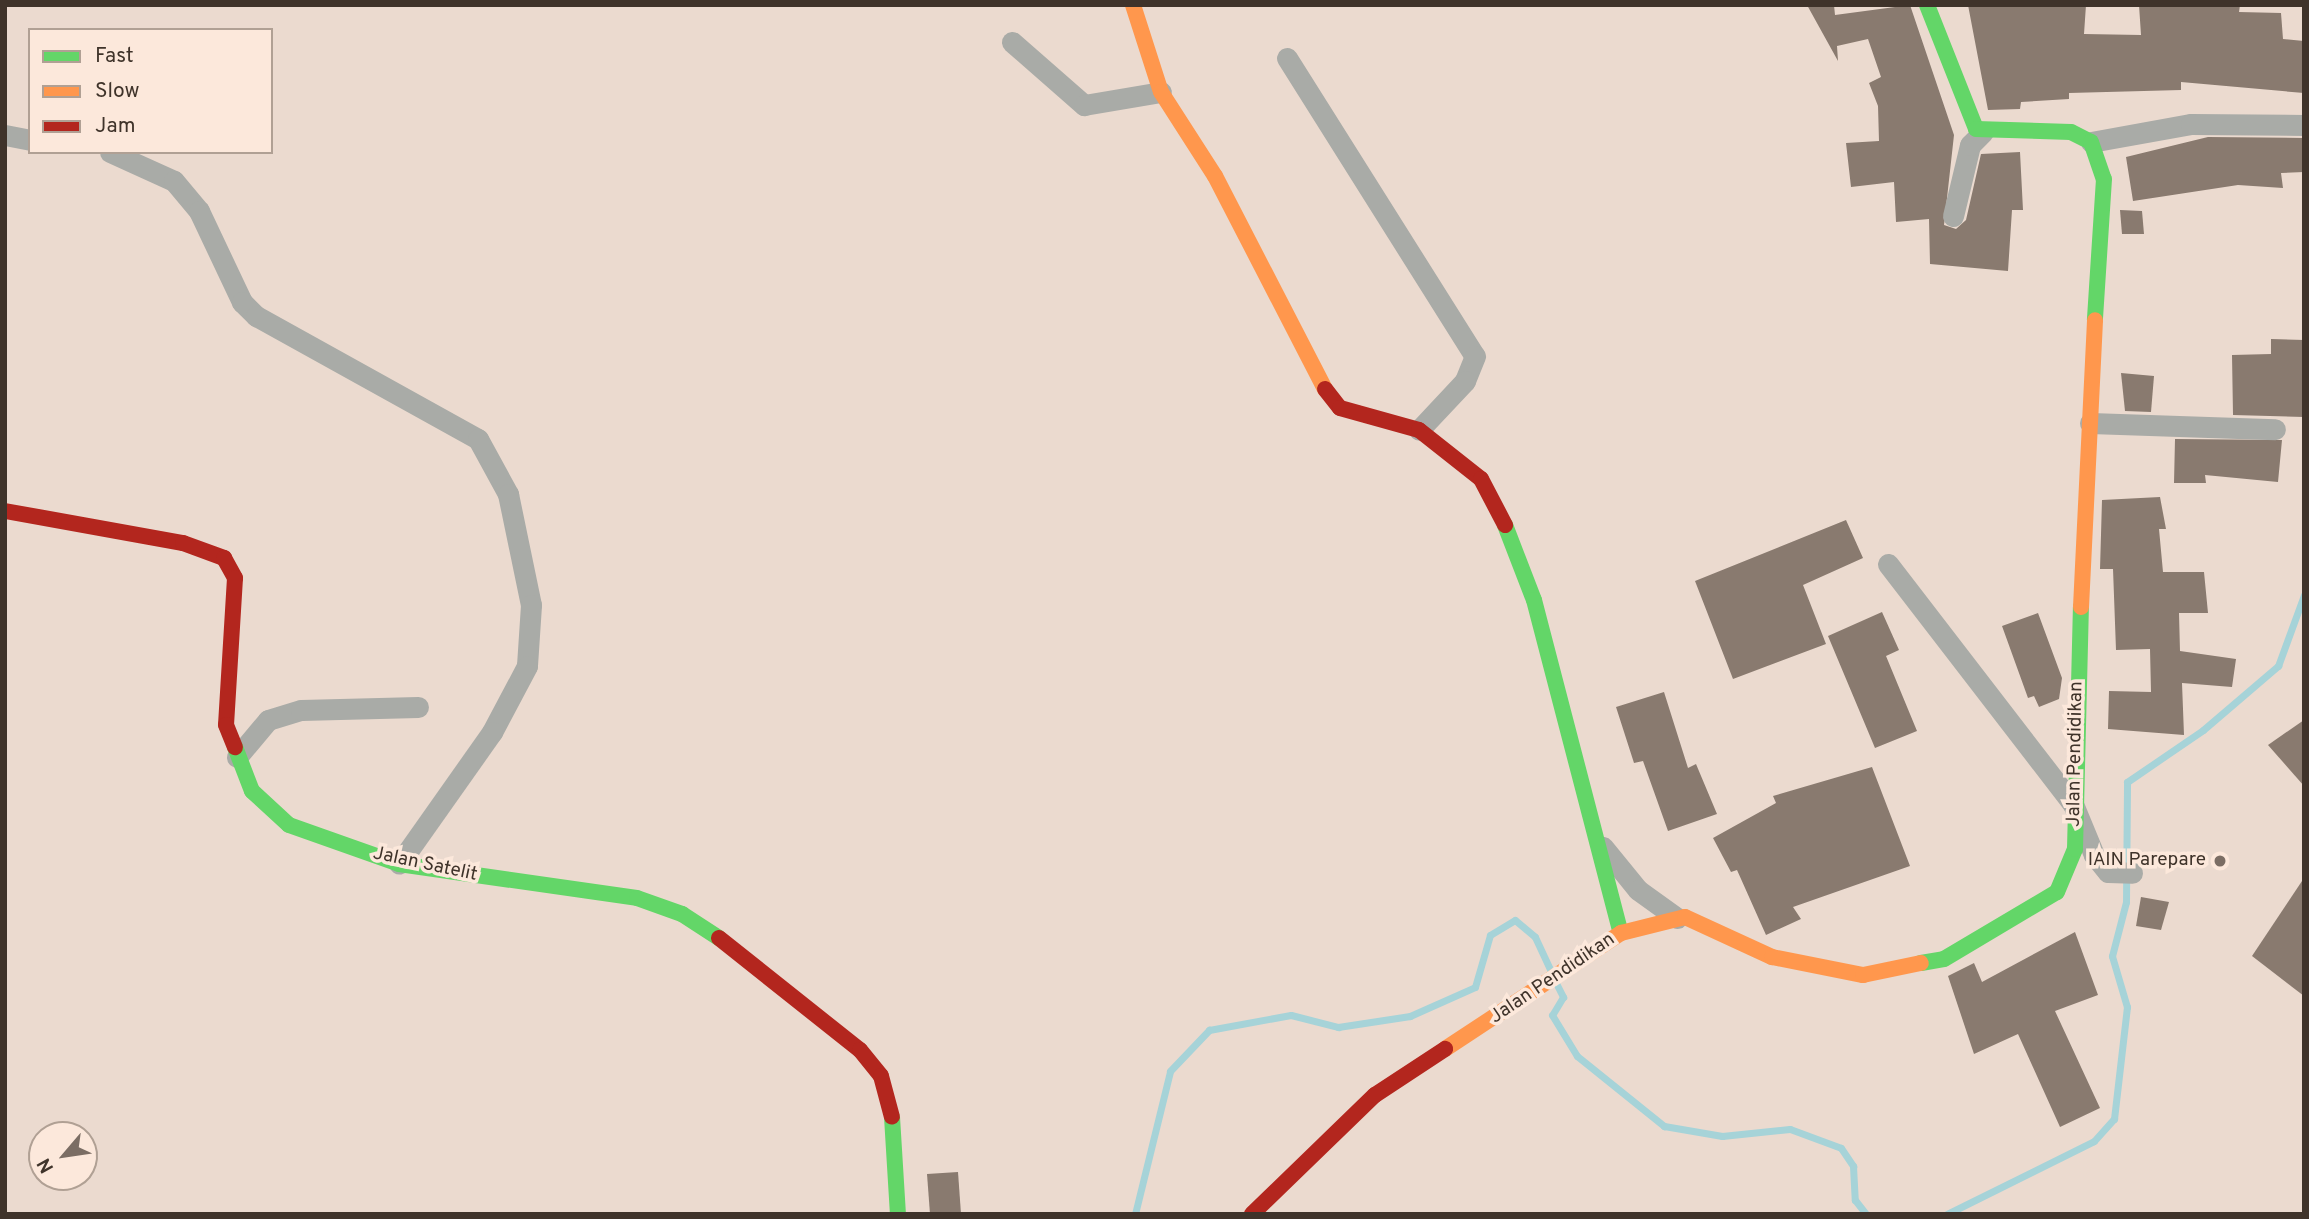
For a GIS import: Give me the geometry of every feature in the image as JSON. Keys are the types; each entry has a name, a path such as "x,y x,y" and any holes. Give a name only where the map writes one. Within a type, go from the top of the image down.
{"street":[{"path":"1133,5 1161,92 1215,176 1326,391 1340,408 1419,429 1481,479 1508,530 1601,846 1621,933"},
{"path":"1927,5 1967,116 1983,132 2071,132 2091,142 2191,124 2304,125"},
{"path":"1012,42 1084,105 1161,92"},
{"path":"1287,58 1475,356 1465,381 1419,429"},
{"path":"1953,216 1970,145 1983,132"},
{"path":"5,135 28,140"},
{"name":"Jalan Pendidikan","path":"1252,1214 1375,1095 1570,972 1621,933 1677,918 1772,957 1823,970 1863,975 1944,959 2057,892 2075,849 2073,804 2104,179 2091,142"},
{"path":"114,154 174,181 199,211 242,302 256,316 478,439 508,494 531,605 527,666 492,732 399,864"},
{"path":"2090,423 2275,429"},
{"name":"Jalan Satelit","path":"5,511 208,548 224,558 235,578 226,725 237,757 269,811 399,864 638,898 682,914 728,944 860,1050 881,1076 895,1129 898,1214"},
{"path":"1888,564 2073,804 2094,855 2108,872 2132,873"},
{"path":"237,757 268,720 301,710 418,707"},
{"path":"1601,846 1638,890 1677,918"}],"building":[{"path":"1807,5 1834,5 1835,15 1910,5 1954,135 1944,225 1956,229 1966,220 1981,154 2020,152 2023,210 2012,210 2008,271 1930,264 1929,219 1896,222 1894,182 1851,187 1846,143 1879,141 1878,106 1869,83 1881,77 1868,39 1837,46 1838,61"},
{"path":"1968,5 2086,5 2084,34 2141,35 2139,5 2240,5 2239,12 2281,13 2283,39 2304,41 2304,93 2181,82 2181,90 2069,93 2069,99 2021,102 2020,109 1988,110"},
{"path":"2208,137 2304,138 2304,172 2281,173 2283,188 2238,185 2133,201 2126,157"},
{"path":"2120,210 2142,211 2144,234 2122,234"},
{"path":"2271,339 2304,340 2304,417 2233,415 2232,355 2271,354"},
{"path":"2121,373 2154,376 2151,412 2125,411"},
{"path":"2175,439 2282,440 2278,482 2205,475 2206,483 2174,483"},
{"path":"2160,497 2166,529 2159,529 2163,572 2204,572 2208,613 2179,613 2180,651 2236,659 2232,687 2182,683 2184,735 2108,729 2109,691 2151,692 2150,649 2116,650 2113,569 2100,569 2102,500"},
{"path":"1846,520 1863,558 1803,585 1826,644 1733,679 1695,581"},
{"path":"1882,612 1899,650 1886,656 1917,731 1875,748 1828,636"},
{"path":"2038,613 2062,678 2059,699 2039,707 2034,696 2028,698 2002,626"},
{"path":"1664,692 1688,768 1696,764 1717,814 1668,831 1643,761 1634,763 1616,707"},
{"path":"2304,720 2304,786 2268,745"},
{"path":"1872,767 1910,866 1793,907 1801,919 1766,935 1737,870 1731,872 1713,838 1776,803 1773,796"},
{"path":"2304,878 2304,996 2252,956"},
{"path":"2141,897 2169,902 2161,930 2136,926"},
{"path":"2075,932 2098,995 2055,1011 2100,1108 2060,1127 2018,1034 1974,1054 1948,976 1974,963 1982,982"},
{"path":"958,1172 961,1214 930,1214 927,1174"}],"waterway":[{"path":"1947,1214 2094,1141 2114,1119 2127,1007 2112,956 2126,902 2127,782 2203,730 2278,666 2304,595"},
{"path":"1135,1214 1170,1071 1209,1030 1291,1015 1338,1027 1410,1016 1475,987 1490,935 1515,920 1535,937 1551,972"},
{"path":"1556,983 1563,997 1552,1015 1577,1056 1664,1126 1722,1136 1790,1129 1841,1148 1853,1166 1855,1200 1866,1214"}],"traffic: fast":[{"path":"1927,5 1976,129 2071,132 2091,142 2104,179 2095,320"},
{"path":"1505,525 1534,600 1621,933"},
{"path":"1921,963 1944,959 2057,892 2075,849 2081,607"},
{"path":"235,747 252,791 289,825 399,864 637,898 682,914 719,938"},
{"path":"892,1117 898,1214"}],"traffic: slow":[{"path":"1133,5 1161,92 1215,176 1325,389"},
{"path":"2081,607 2095,320"},
{"path":"1445,1049 1621,933 1685,917 1772,957 1863,975 1921,963"}],"traffic: jam":[{"path":"1325,389 1340,408 1419,430 1481,479 1505,525"},
{"path":"5,511 183,543 224,558 235,578 226,725 235,747"},
{"path":"719,938 860,1050 881,1076 892,1117"},
{"path":"1252,1214 1375,1095 1445,1049"}],"place":[{"name":"IAIN Parepare","path":"2220,861"}]}
